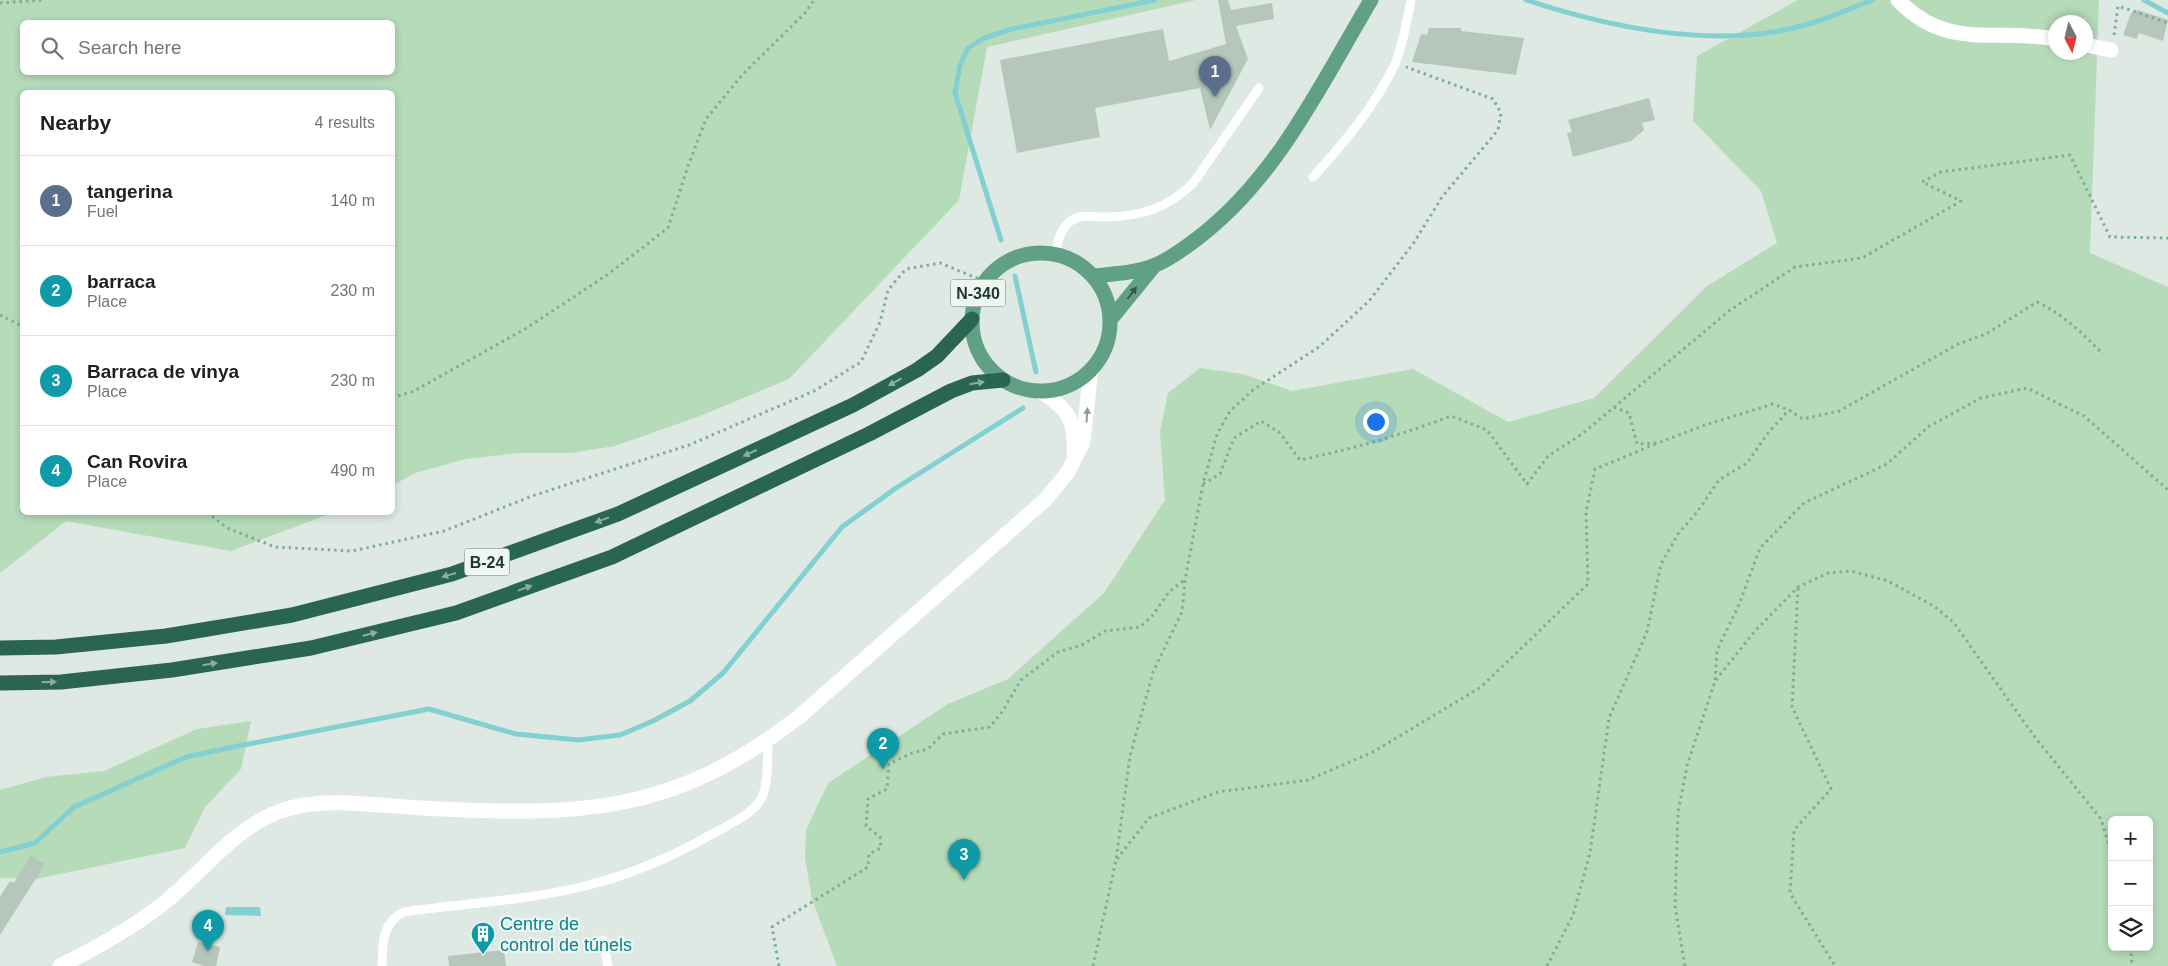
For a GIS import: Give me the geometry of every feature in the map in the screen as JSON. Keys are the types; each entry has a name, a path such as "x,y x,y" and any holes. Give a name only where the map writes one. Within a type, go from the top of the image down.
{"highway":[{"name":"B-24","path":"0,648 56,647 175,635 292,615 452,574 618,514 853,405 917,370 937,356 972,318"},
{"name":"B-24","path":"0,683 61,682 182,669 311,648 456,613 612,557 869,434 972,382 1003,380"}],"main road":[{"name":"N-340","path":"1093,276 1154,266 1186,248 1217,224 1243,198 1287,140 1371,0"},
{"name":"N-340","path":"1035,252 1055,254 1076,262 1093,276 1102,289 1108,304 1110,320 1105,346 1091,369 1067,386 1040,391 1018,388 1003,380 990,368 979,353 973,336 972,318 975,299 984,281 998,267 1016,257 1035,252"},
{"name":"N-340","path":"1110,320 1154,266"}],"street":[{"path":"1899,1 1924,23 1946,32 2048,38"},
{"path":"2093,46 2111,50"},
{"name":"N-340","path":"60,966 114,937 147,916 182,888 231,840 254,824 284,810 337,803 514,812 585,809 646,798 711,774 768,740 834,687 1026,518 1060,484 1083,442 1091,369"},
{"name":"N-340","path":"1040,391 1063,407 1069,416 1075,439 1074,459"}],"lane":[{"path":"1314,177 1347,138 1370,106 1395,63 1411,0"},
{"path":"1055,254 1063,228 1073,219 1084,216 1136,215 1154,210 1182,195 1194,182 1259,88"},
{"path":"382,966 384,931 388,923 404,912 559,892 616,878 683,851 733,823 756,805 762,796 766,778 768,740"},
{"path":"603,940 608,966"}],"path":[{"path":"0,3 43,0"},
{"path":"395,397 414,391 525,329 608,275 668,228 688,166 706,119 743,74 806,12 814,0"},
{"path":"2111,50 2118,6 2168,23"},
{"path":"1094,966 1116,860 1130,756 1153,672 1182,612 1185,580 1203,484 1218,434 1230,411 1253,390 1319,347 1369,302 1413,244 1442,198 1498,130 1501,113 1493,99 1395,63"},
{"path":"1203,484 1220,474 1234,438 1261,421 1279,432 1300,460 1355,449 1393,438 1451,416 1486,430 1528,484 1548,456 1582,434 1729,311 1795,267 1862,258 1961,201 1922,182 1942,172 2070,154 2110,237 2168,238"},
{"path":"212,515 227,528 275,547 352,551 444,531 532,496 690,445 814,391 861,362 880,322 888,290 906,269 940,263 984,281"},
{"path":"1116,860 1149,818 1218,792 1308,780 1373,752 1481,687 1588,584 1586,512 1595,470 1706,425 1773,404 1789,410 1803,419 1839,411 1949,349 1986,334 2010,321 2025,308 2037,302 2055,310 2077,327 2103,354"},
{"path":"0,315 20,325"},
{"path":"1685,966 1675,906 1678,812 1687,766 1715,681 1717,650 1738,608 1760,548 1804,503 1887,464 1928,427 1980,398 2027,388 2084,416 2168,490"},
{"path":"1614,407 1628,413 1637,444 1658,443"},
{"path":"1547,966 1573,916 1590,853 1609,718 1647,632 1662,564 1678,534 1698,511 1719,480 1747,463 1768,433 1789,410"},
{"path":"1715,681 1755,631 1798,587 1828,573 1851,571 1888,581 1934,606 1954,623 2034,736 2101,820 2108,842"},
{"path":"779,966 772,926 868,867 869,854 881,848 880,836 866,826 868,799 887,789 889,764 912,753 928,749 943,734 990,727 1021,680 1028,674 1058,652 1082,645 1105,630 1140,627 1152,616 1169,592 1185,580"},
{"path":"1798,587 1792,707 1831,790 1794,830 1790,893 1835,966"},
{"path":"2131,951 2132,966"}],"green space":[{"path":"0,0 1196,0 987,47 959,200 789,379 700,416 615,446 571,453 518,453 466,459 415,473 395,484 395,90 20,90 20,515 327,515 231,551 66,521 0,573"},
{"path":"1798,0 2099,0 2090,253 2168,287 2168,966 837,966 812,899 805,858 806,830 828,783 948,704 1008,679 1104,593 1165,500 1160,432 1168,393 1200,368 1243,374 1292,391 1413,369 1508,422 1594,398 1707,286 1777,243 1761,191 1693,121 1697,56"},
{"path":"251,721 241,769 205,807 185,848 36,879 0,878 0,790 46,777 104,771 197,729"}],"water":[{"path":"226,907 260,907 261,916 225,915"}],"building":[{"path":"1218,0 1228,0 1231,10 1272,3 1274,19 1236,26 1248,59 1210,130 1200,88 1095,108 1100,137 1017,153 1000,60 1163,29 1169,61 1226,44"},
{"path":"2138,10 2168,20 2163,41 2139,33 2137,39 2123,35 2131,13"},
{"path":"1429,28 1461,28 1461,31 1524,38 1516,75 1412,62 1421,34 1427,35"},
{"path":"1649,98 1655,120 1642,123 1644,130 1631,141 1573,157 1567,133 1572,132 1568,120"},
{"path":"31,856 45,864 0,935 0,897 10,881 14,883"},
{"path":"198,942 220,947 216,966 204,966 192,962"},
{"name":"Centre de control de túnels","path":"504,950 506,966 449,966 448,956"}],"waterway":[{"path":"1001,240 955,93 960,65 968,48 984,38 1012,29 1155,0"},
{"path":"1526,0 1628,27 1664,32 1736,36 1771,32 1805,25 1873,0"},
{"path":"2144,0 2168,13"},
{"path":"1015,276 1036,372"},
{"path":"0,852 35,843 74,807 186,757 228,748 429,709 516,734 578,740 620,735 653,721 690,701 723,673 842,527 896,488 1023,408"}],"place":[{"name":"tangerina","path":"1215,97"},
{"name":"barraca","path":"883,769"},
{"name":"Barraca de vinya","path":"964,880"},
{"name":"Can Rovira","path":"208,951"},
{"name":"Centre de control de túnels","path":"483,955"}]}
